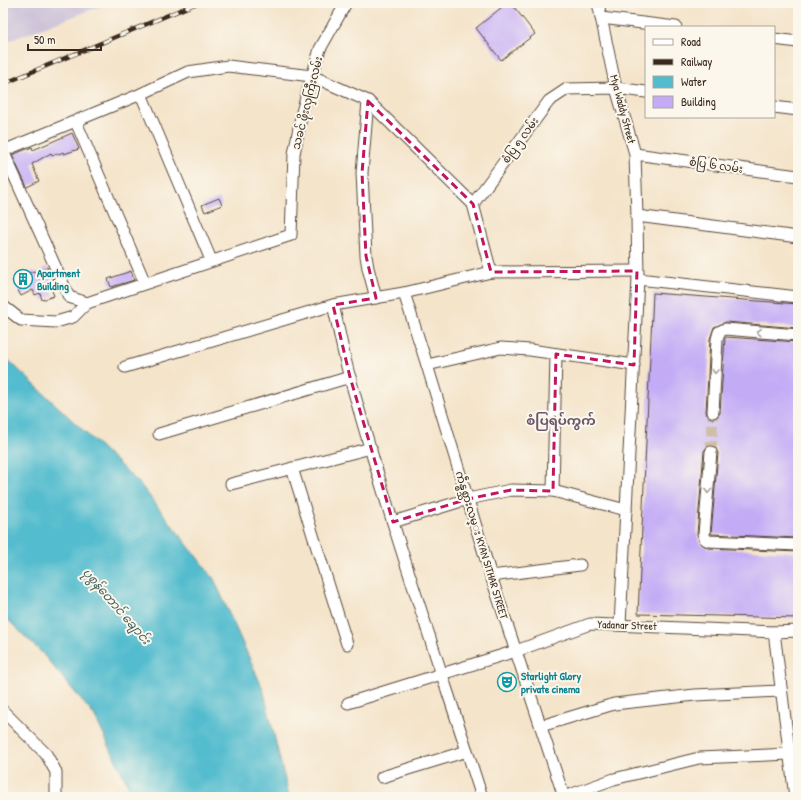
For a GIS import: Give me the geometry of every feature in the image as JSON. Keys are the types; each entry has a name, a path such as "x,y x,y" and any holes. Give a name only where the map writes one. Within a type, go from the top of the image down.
{"street":[{"name":"သခင် ဖိုးလှကြီးလမ်း","path":"211,260 291,235 294,154 302,112 320,49 346,3"},
{"name":"Mya Waddy Street","path":"598,3 616,88 635,154 638,275 620,625"},
{"path":"601,18 668,26"},
{"path":"775,39 798,42"},
{"path":"87,302 69,297 3,151 76,122 188,72 228,66 312,76 368,101 473,204 491,272"},
{"name":"စံပြ ၅ လမ်း","path":"473,204 549,101 567,89 616,88 645,92"},
{"path":"3,306 21,320 56,322 73,317 87,302 211,260 141,94"},
{"path":"368,101 362,173 368,268 376,298"},
{"path":"775,107 798,110"},
{"path":"76,122 145,283"},
{"name":"စံပြ ၆ လမ်း","path":"635,154 798,176"},
{"path":"637,216 798,237"},
{"path":"125,367 333,304 404,293 491,272 638,275 798,297"},
{"name":"ကဵန္စစ္သားလမ္း KYAN SITHAR STREET","path":"404,293 491,576 564,797"},
{"path":"333,304 350,377 393,522 441,675 482,797"},
{"path":"713,412 717,339 719,332 725,329 798,335"},
{"path":"427,365 501,348 530,350 634,365"},
{"path":"553,491 556,354"},
{"path":"159,434 350,377"},
{"path":"231,484 371,448"},
{"path":"711,452 704,534 706,539 709,541 798,546"},
{"path":"292,468 347,644"},
{"path":"393,522 468,499 512,490 553,491 626,510"},
{"path":"491,576 580,565"},
{"name":"Yadanar Street","path":"348,703 516,652 590,624 774,632 798,631"},
{"path":"774,632 794,797"},
{"path":"541,726 614,704 696,695 781,691"},
{"path":"3,711 46,754 56,772 56,797"},
{"path":"382,776 467,751"},
{"path":"564,797 614,779 699,758 789,754"}],"highlighted area":[{"path":"368,101 473,204 491,272 637,271 634,365 556,354 553,491 511,490 468,499 393,522 350,377 333,305 376,298 366,256 362,173"}],"shaded area":[{"path":"3,3 109,3 3,43"}],"water":[{"name":"ပုစွန်တောင် ချောင်း","path":"3,355 140,484 214,579 263,689 289,797 131,797 130,789 94,715 42,653 3,615"}],"building":[{"path":"507,3 511,3 535,34 501,60 476,28"},
{"path":"72,133 79,149 64,154 63,152 52,155 51,153 32,164 39,181 27,187 12,155 32,147 33,150"},
{"path":"219,198 222,205 205,212 202,205"},
{"path":"47,267 53,279 49,282 54,296 42,300 40,293 35,295 33,290 21,296 13,281 34,271 36,273"},
{"path":"131,271 134,280 111,287 108,279"},
{"path":"653,293 798,304 798,328 726,322 714,327 710,339 706,412 712,419 716,418 720,413 725,337 798,342 798,538 711,534 718,453 715,447 711,445 704,451 697,534 700,543 708,548 798,552 798,618 638,614"}],"tunnel":[{"path":"711,452 713,412"}],"railway":[{"path":"3,84 197,3"}],"place":[{"name":"Apartment Building","path":"23,279"},
{"name":"Starlight Glory private cinema","path":"507,682"}],"district":[{"name":"စံပြရပ်ကွက်","path":"561,420"}]}
